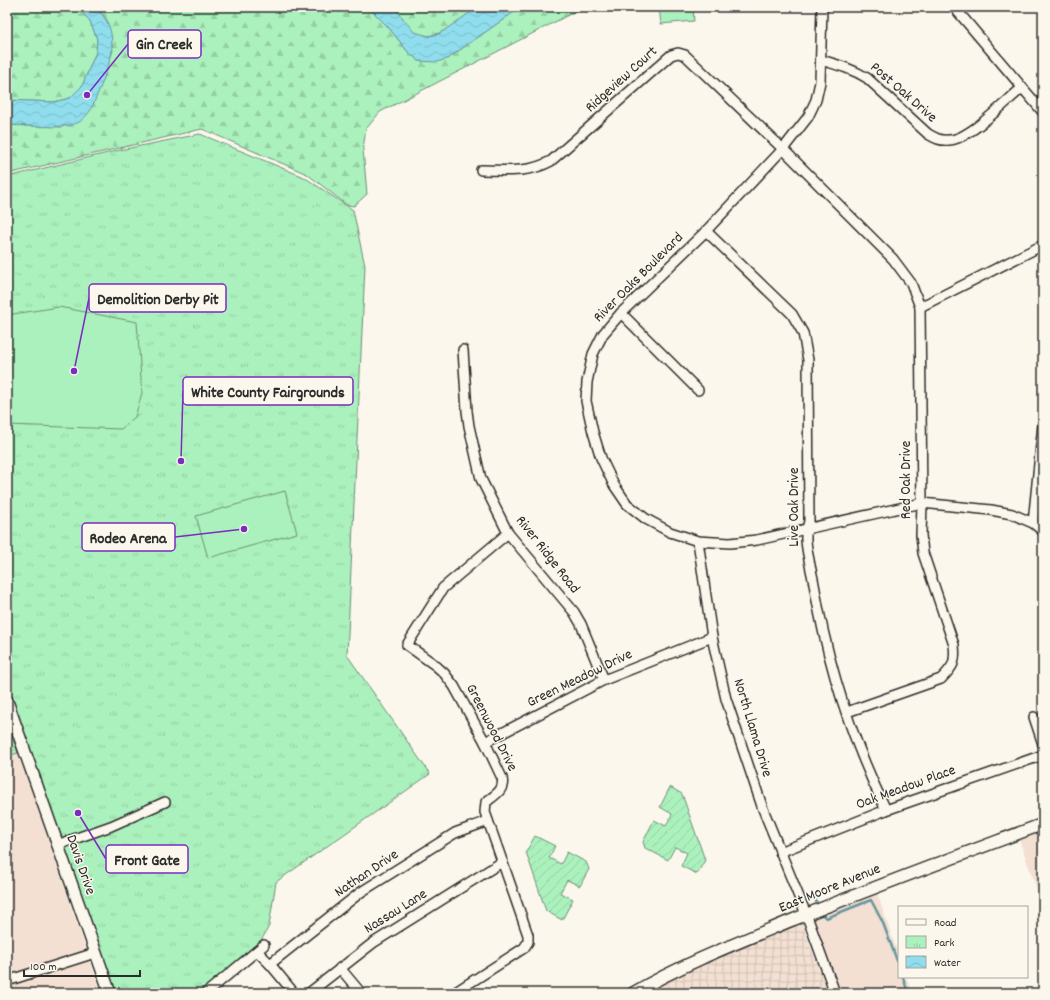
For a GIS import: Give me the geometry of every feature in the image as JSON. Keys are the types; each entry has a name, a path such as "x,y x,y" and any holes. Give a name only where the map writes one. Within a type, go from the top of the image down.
{"street":[{"name":"River Oaks Boulevard","path":"822,7 820,82 816,100 808,117 783,149 706,231 621,313 603,334 593,354 587,382 586,401 601,458 614,485 627,504 646,519 670,532 698,541 730,544 757,540 922,503 991,510 1012,514 1033,523 1043,530"},
{"path":"954,7 1043,112"},
{"name":"Ridgeview Court","path":"481,170 527,170 540,167 551,161 671,55 678,53 685,55 783,149"},
{"name":"Post Oak Drive","path":"821,60 858,72 868,78 928,134 938,140 950,140 962,137 974,129 1022,88"},
{"path":"783,149 894,259 911,283 920,308 1043,245"},
{"name":"Live Oak Drive","path":"706,231 792,314 803,333 808,360 809,521 806,537 833,675 870,777 886,810"},
{"name":"Red Oak Drive","path":"846,712 941,679 951,669 955,659 954,645 923,553 921,535 920,308"},
{"path":"621,313 698,390"},
{"name":"River Ridge Road","path":"463,350 467,411 478,467 486,490 508,533 574,612 581,624 604,680"},
{"path":"1033,523 1043,424"},
{"name":"Greenwood Drive","path":"454,993 524,948 528,942 528,935 485,812 486,802 502,789 502,778 485,742 454,686 444,673 407,645 443,588 508,533"},
{"name":"North Llama Drive","path":"698,541 712,637 726,698 763,809 806,915 835,993"},
{"name":"Green Meadow Drive","path":"485,742 604,680 712,637"},
{"name":"Davis Drive","path":"7,701 110,993"},
{"path":"1034,717 1043,744"},
{"name":"Oak Meadow Place","path":"780,852 886,810 1043,754"},
{"path":"57,845 111,826 165,802"},
{"name":"Nathan Drive","path":"270,964 360,892 455,833 488,821"},
{"name":"East Moore Avenue","path":"633,993 687,964 912,872 1043,824"},
{"name":"Nassau Lane","path":"309,993 372,943 502,862"},
{"path":"206,993 260,948 270,964 294,993"},
{"path":"7,981 95,953"},
{"path":"340,968 361,993"}],"shaded area":[{"path":"18,753 101,993 7,993 7,756"},
{"path":"1043,831 1043,907 1019,839"},
{"path":"876,890 898,954 898,978 906,978 912,993 840,993 812,917"},
{"path":"802,923 828,993 656,993 654,988 683,971"}],"green space":[{"path":"7,7 77,7 90,21 97,39 96,52 82,86 70,98 54,102 7,100"},
{"path":"96,7 368,7 389,28 408,52 419,61 447,59 521,7 584,7 380,112 366,129 363,149 367,194 354,206 347,205 307,174 202,129 7,174 7,125 62,127 89,111 104,77 113,50 107,20"},
{"path":"394,7 478,7 447,29 430,36 422,35 411,30"},
{"path":"659,7 693,7 694,21 661,24"},
{"path":"200,134 304,177 353,210 365,266 347,655 430,774 276,882 269,926 262,939 199,993 116,993 7,682 7,177 120,150"},
{"path":"59,307 137,322 142,393 135,417 121,429 7,425 7,315"},
{"path":"285,491 297,533 208,558 196,516"},
{"path":"7,721 18,753 7,756"},
{"path":"670,787 682,794 705,860 697,874 681,866 687,853 675,847 668,860 645,848 643,842 654,820 666,826 672,814 660,807"},
{"path":"535,836 555,846 549,858 561,864 567,852 586,862 589,869 580,886 567,880 560,893 573,899 562,920 546,911 526,852"}],"water":[{"path":"77,7 96,7 107,21 111,35 112,53 110,61 90,111 80,121 70,125 52,127 7,125 7,100 54,102 70,98 82,86 96,52 97,39 90,21"},
{"path":"368,7 394,7 414,32 429,36 439,34 478,7 521,7 447,59 437,62 419,61 408,52 389,28"}],"waterway":[{"path":"822,914 826,918 871,900 883,923 898,963"},
{"path":"903,978 908,993"}],"place":[{"name":"Gin Creek","path":"87,95"},
{"name":"Demolition Derby Pit","path":"74,371"},
{"name":"White County Fairgrounds","path":"181,461"},
{"name":"Rodeo Arena","path":"244,529"},
{"name":"Front Gate","path":"78,813"}]}
